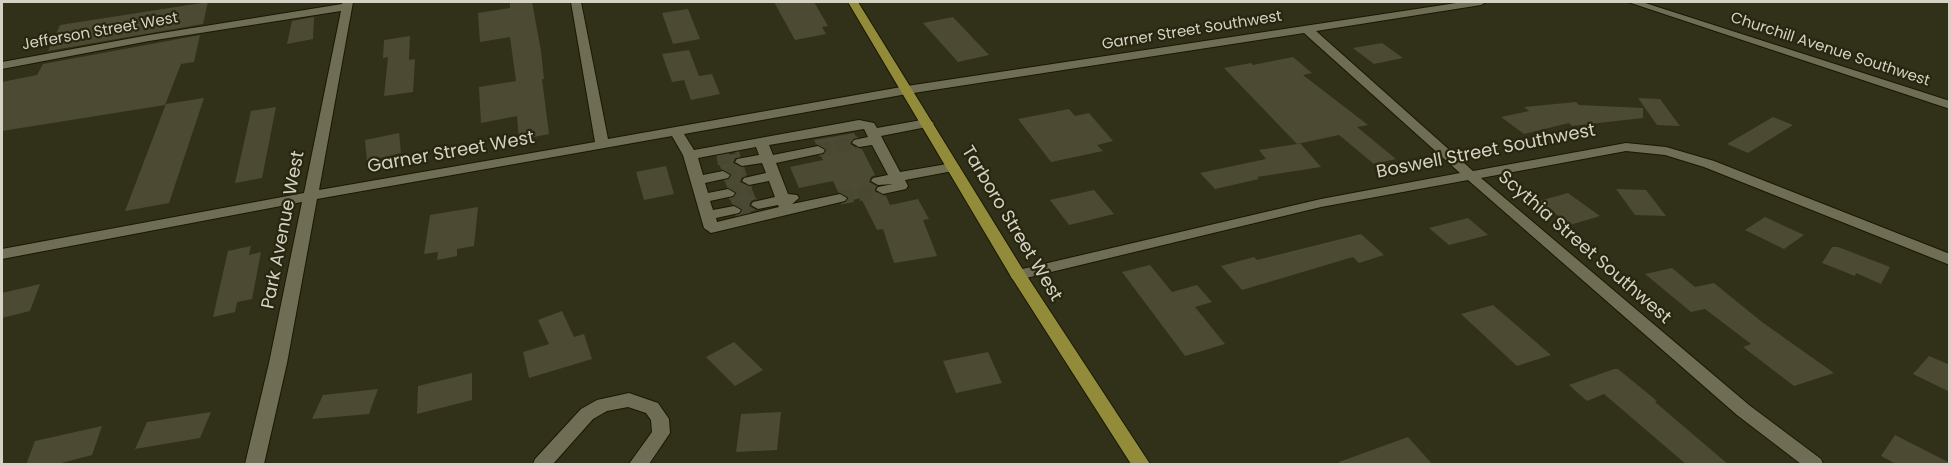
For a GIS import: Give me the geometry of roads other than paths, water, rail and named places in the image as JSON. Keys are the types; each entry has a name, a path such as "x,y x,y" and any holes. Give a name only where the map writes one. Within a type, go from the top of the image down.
{"main road":[{"name":"Tarboro Street West","path":"853,2 1018,275 1141,465"}],"street":[{"path":"576,2 602,145"},
{"name":"Garner Street Southwest","path":"907,90 1481,2"},
{"name":"Churchill Avenue Southwest","path":"1633,2 1950,105"},
{"name":"Jefferson Street West","path":"2,65 347,4"},
{"name":"Park Avenue West","path":"254,465 311,196 347,4"},
{"name":"Scythia Street Southwest","path":"1307,29 1471,176 1743,410 1815,465"},
{"name":"Garner Street West","path":"2,255 311,196 907,90"},
{"path":"676,131 699,185 711,228 768,216 779,139 769,115"},
{"path":"859,143 927,123"},
{"path":"779,139 859,124 869,126 901,186 881,185"},
{"name":"Boswell Street Southwest","path":"1018,275 1310,205 1626,147 1658,150 1709,164 1950,260"},
{"path":"749,180 774,174 819,150"},
{"path":"896,177 953,167"},
{"path":"699,185 774,174 838,193"},
{"path":"749,180 774,174"},
{"path":"749,180 774,174"},
{"path":"699,185 726,184"},
{"path":"699,185 726,184"},
{"path":"699,185 726,184"},
{"path":"542,465 587,414 603,405 629,400 652,408 660,419 661,433 639,465"}],"tunnel":[{"path":"818,150 859,143"},
{"path":"717,159 740,155"},
{"path":"723,175 745,171"},
{"path":"728,193 752,189"},
{"path":"840,198 883,190"},
{"path":"734,210 758,205"}]}
